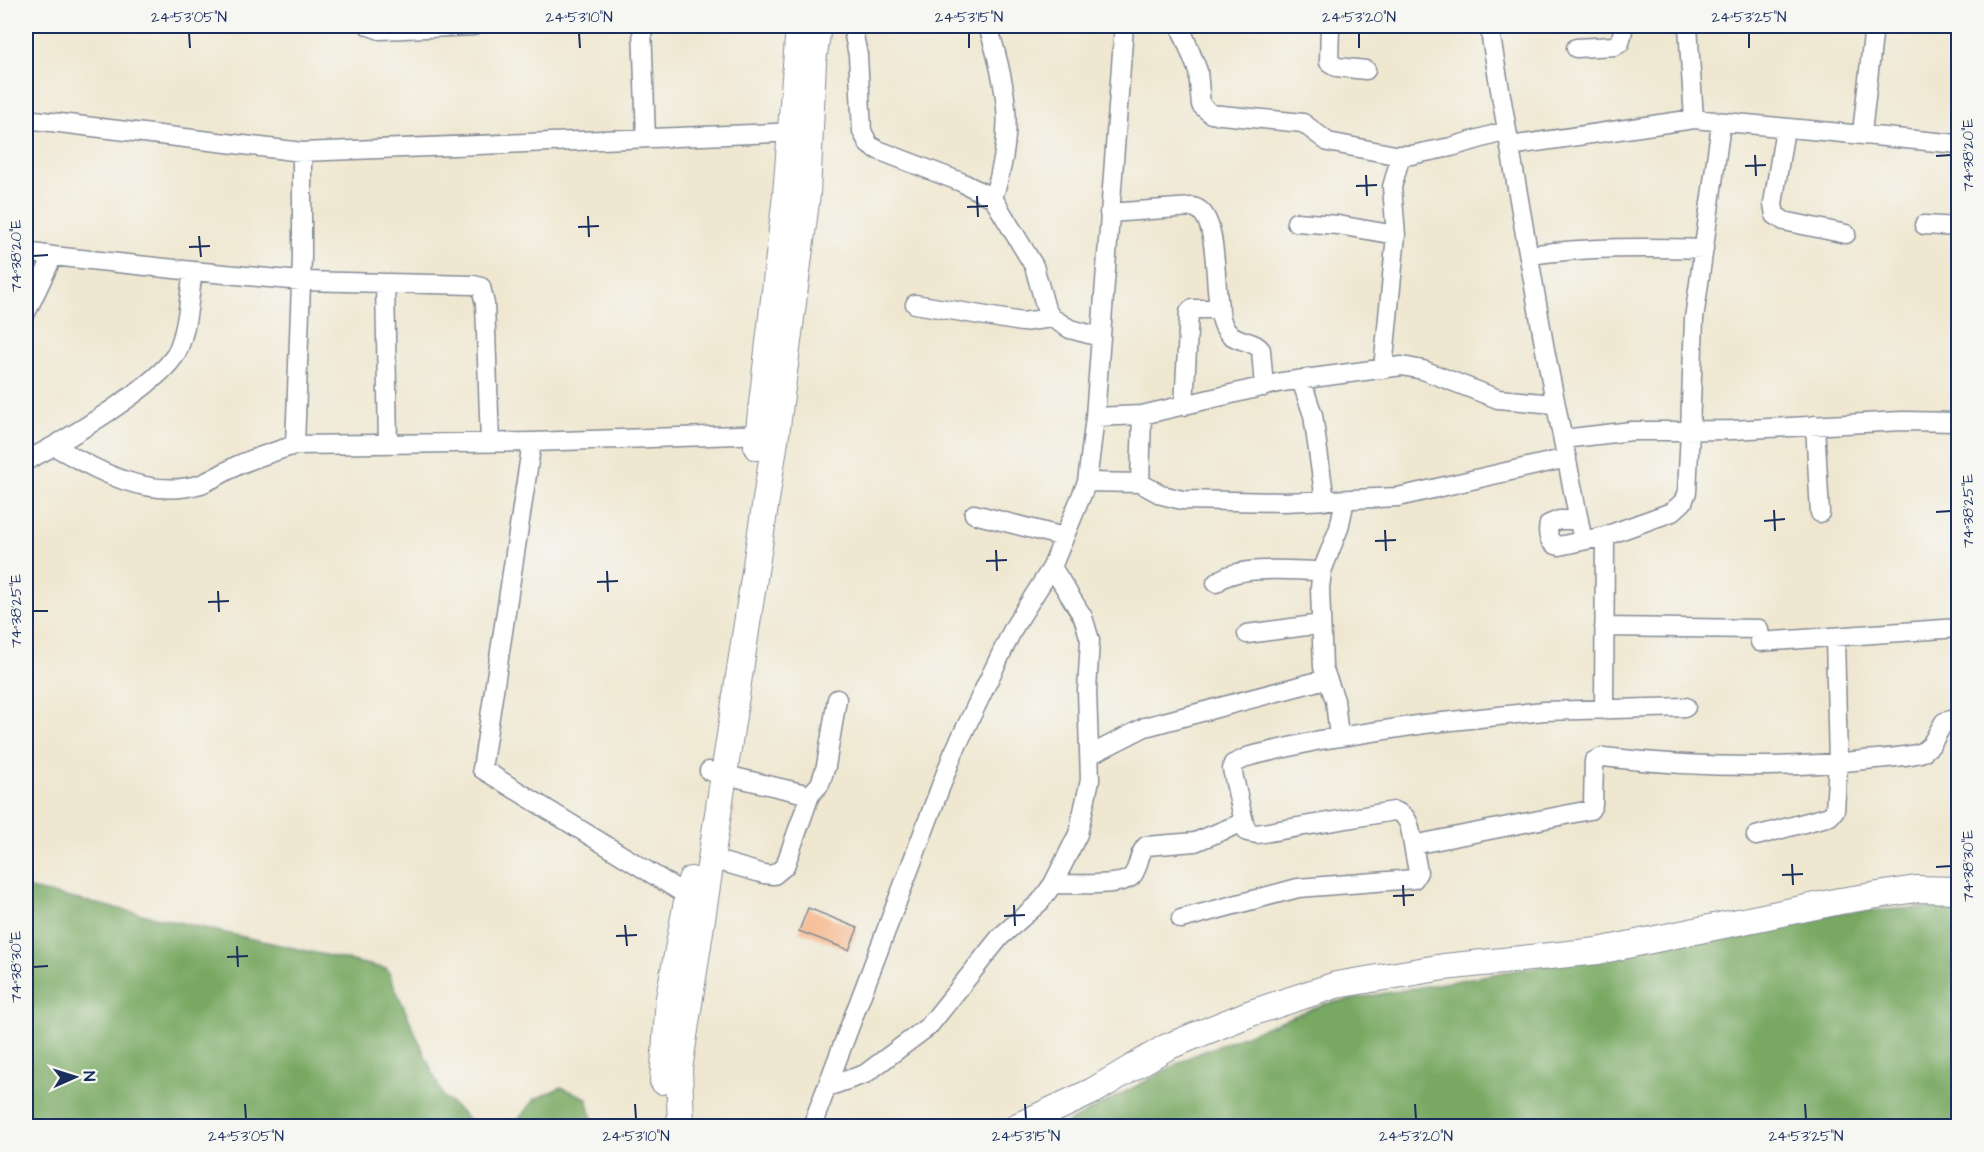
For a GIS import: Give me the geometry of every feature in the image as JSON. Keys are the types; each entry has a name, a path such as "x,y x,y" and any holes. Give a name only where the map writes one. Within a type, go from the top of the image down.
{"street":[{"path":"369,26 373,29 388,30 474,26"},
{"path":"642,26 646,138"},
{"path":"799,26 800,132"},
{"path":"664,1126 665,1031 688,896 717,773 768,434 800,132 818,26"},
{"path":"852,26 858,55 861,131 864,140 878,150 961,182 993,198 1034,266 1046,309 1052,318 1070,329 1100,337"},
{"path":"988,26 1007,97 1003,157 993,198"},
{"path":"812,1126 966,724 1020,616 1052,567 1087,482 1095,417 1124,26"},
{"path":"1180,26 1197,71 1199,98 1205,110 1211,114 1303,123 1328,142 1401,155 1508,139 1695,119 1721,124 1862,133 1959,144"},
{"path":"1330,26 1329,62 1337,67 1366,70"},
{"path":"1489,26 1555,404 1583,542"},
{"path":"1576,48 1615,46 1620,43 1624,26"},
{"path":"1862,133 1874,26"},
{"path":"1694,28 1695,119"},
{"path":"26,119 302,152 800,132"},
{"path":"1579,520 1559,520 1550,524 1550,540 1559,546 1605,536 1679,507 1686,492 1694,320 1721,124"},
{"path":"1785,128 1773,204 1775,215 1780,220 1846,234"},
{"path":"295,445 301,281 302,152"},
{"path":"1383,369 1396,235 1392,188 1401,155"},
{"path":"1109,213 1192,207 1202,210 1207,217 1214,245 1221,320 1233,338 1258,345 1261,350 1264,387"},
{"path":"1296,222 1338,225 1396,235"},
{"path":"1924,225 1959,226"},
{"path":"1529,255 1586,248 1633,246 1704,249"},
{"path":"26,252 301,281 481,287 485,304 490,442"},
{"path":"26,313 53,256"},
{"path":"26,461 54,446 168,367 182,336 193,271"},
{"path":"385,283 388,444"},
{"path":"915,304 1022,322 1052,318"},
{"path":"1184,406 1189,312 1192,309 1220,309"},
{"path":"1095,417 1142,415 1301,380 1383,369 1413,368 1498,399 1555,404"},
{"path":"1301,380 1313,415 1325,501"},
{"path":"1140,483 1142,415"},
{"path":"1563,440 1632,431 1690,431 1902,421 1958,427"},
{"path":"1815,425 1820,513"},
{"path":"54,446 88,466 127,482 155,488 183,488 203,483 236,466 295,445 532,442 768,434"},
{"path":"532,442 482,769 688,896"},
{"path":"1087,482 1140,483 1162,495 1182,500 1325,501 1398,497 1567,458"},
{"path":"1339,736 1335,700 1326,679 1321,624 1322,571 1339,528 1345,500"},
{"path":"974,514 1064,537"},
{"path":"1604,710 1605,536"},
{"path":"827,1087 865,1074 929,1026 957,994 987,952 1040,902 1053,884 1080,828 1090,780 1087,701 1088,630 1052,567"},
{"path":"1216,583 1223,576 1237,572 1322,571"},
{"path":"1247,634 1321,624"},
{"path":"1604,627 1759,629 1760,642 1959,628"},
{"path":"1756,836 1830,816 1838,803 1835,638"},
{"path":"1090,755 1145,727 1326,679"},
{"path":"712,859 774,875 785,866 810,795 820,784 826,766 837,699"},
{"path":"1181,919 1309,886 1414,879 1418,872 1408,818 1394,811 1257,834 1247,832 1231,776 1233,764 1250,756 1339,736 1511,714 1686,707"},
{"path":"1413,844 1590,810 1593,805 1594,761 1603,757 1689,766 1794,767 1838,763 1923,752 1944,722 1959,718"},
{"path":"717,773 810,795"},
{"path":"681,1126 679,1069 712,859 717,773"},
{"path":"1053,884 1123,882 1135,872 1139,855 1146,846 1195,842 1244,822"},
{"path":"1018,1126 1093,1091 1167,1047 1251,1013 1336,985 1444,967 1598,951 1851,899 1916,889 1959,890"}],"green space":[{"path":"26,888 387,969 443,1096 476,1126 26,1126"},
{"path":"1958,906 1958,1126 1062,1126 1190,1057 1324,1004 1843,912"},
{"path":"561,1087 587,1098 594,1126 513,1126 535,1099"}],"building":[{"path":"808,908 858,928 849,950 799,931"}]}
